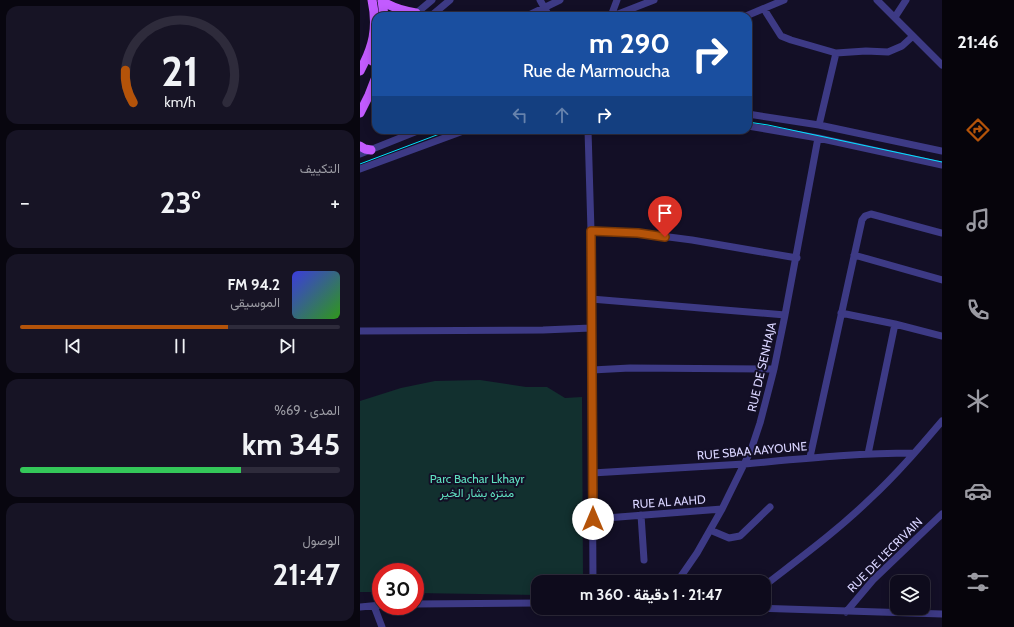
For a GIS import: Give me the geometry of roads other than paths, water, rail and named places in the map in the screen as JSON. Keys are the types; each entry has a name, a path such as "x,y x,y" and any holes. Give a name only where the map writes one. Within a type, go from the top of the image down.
{"main road":[{"path":"379,0 406,12"},
{"path":"379,0 383,12"},
{"path":"377,12 379,0"},
{"path":"372,49 372,61"},
{"path":"360,71 372,49"},
{"path":"360,114 372,94"},
{"path":"360,146 371,150"}],"street":[{"path":"417,12 432,0"},
{"path":"436,12 450,0"},
{"path":"540,0 547,12"},
{"path":"535,12 560,0"},
{"path":"613,12 617,0"},
{"path":"622,12 654,0"},
{"path":"752,14 784,0"},
{"path":"877,0 942,65"},
{"path":"895,17 906,0"},
{"path":"764,9 781,36 836,53 866,51 888,52 902,46 913,36"},
{"path":"819,125 836,53"},
{"path":"752,115 819,125 942,152"},
{"path":"752,127 818,138 942,165"},
{"path":"360,154 410,134"},
{"path":"360,169 455,134"},
{"path":"588,134 591,231 593,575"},
{"name":"RUE DE SENHAJA","path":"682,575 697,553 722,509 745,464 760,423 774,369 797,258 818,138"},
{"path":"810,457 862,220 867,214 871,214 942,233"},
{"path":"591,231 638,233 692,240 797,258"},
{"path":"854,255 942,280"},
{"path":"591,299 785,315"},
{"path":"841,313 895,324 942,336"},
{"path":"868,454 895,324"},
{"path":"360,331 535,330 592,328"},
{"path":"592,370 774,369"},
{"path":"771,581 843,524 871,499 942,421"},
{"name":"RUE SBAA AAYOUNE","path":"592,473 745,464 810,457 913,453"},
{"path":"710,530 729,538 740,536 770,508"},
{"name":"RUE AL AAHD","path":"593,519 722,509"},
{"name":"RUE DE L'ECRIVAIN","path":"846,612 873,580 942,514"},
{"path":"641,515 644,560"},
{"path":"424,604 531,603"},
{"path":"360,607 372,606"},
{"path":"771,609 942,614"},
{"path":"380,615 382,627"}],"tram line":[{"path":"752,123 942,162"},
{"path":"360,164 439,134"}],"park label":[{"name":"Parc Bachar Lkhayr منتزه بشار الخير","path":"477,486"}]}
